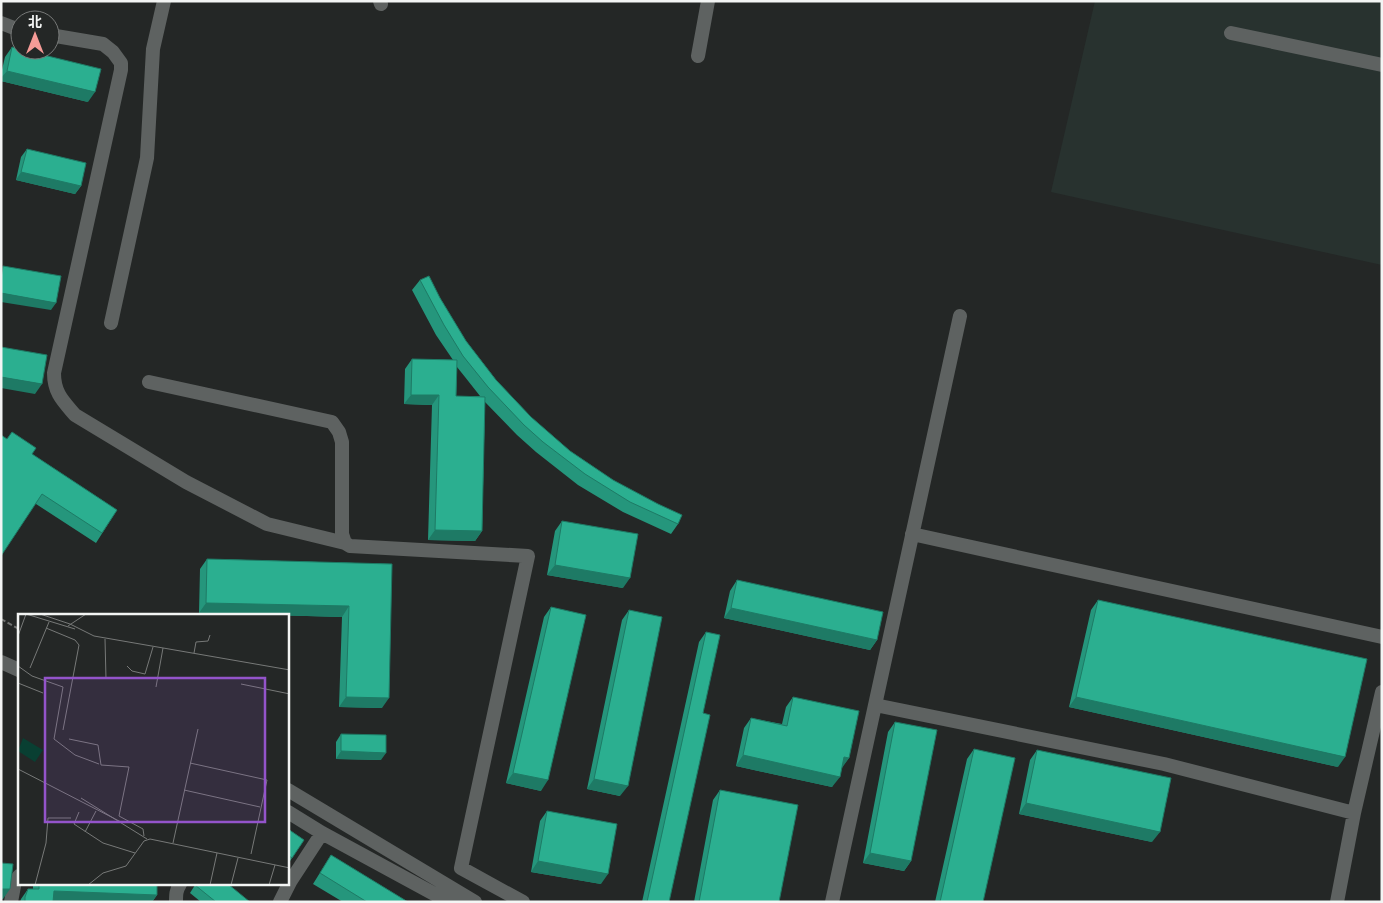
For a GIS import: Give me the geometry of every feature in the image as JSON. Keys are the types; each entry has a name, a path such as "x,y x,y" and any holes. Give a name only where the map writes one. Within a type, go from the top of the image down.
{"street":[{"path":"111,323 146,158 153,48 164,1"},
{"path":"698,56 708,1"},
{"path":"1231,33 1382,66"},
{"path":"60,37 103,44 113,52 121,63 121,70 54,373 54,385 75,415 186,482 267,524 345,543 353,547 528,556 461,868 523,902"},
{"path":"832,902 960,316"},
{"path":"149,382 332,422 339,432 342,442 342,534 345,543"},
{"path":"912,534 1382,637"},
{"path":"1,662 18,670"},
{"path":"1338,902 1354,813 1382,692"},
{"path":"875,705 1164,764 1354,813"},
{"path":"289,791 475,902"},
{"path":"289,813 322,833 438,896 465,902"},
{"path":"289,884 322,833"},
{"path":"11,902 15,881 18,877"},
{"path":"176,902 179,886"},
{"path":"280,902 288,886"}],"path":[{"path":"1,619 18,628"}],"shaded area":[{"path":"1095,1 1382,1 1382,265 1051,192"}],"building":[{"path":"10,57 10,60 60,59 101,69 95,92 7,71"},
{"path":"27,149 86,163 81,186 21,172"},
{"path":"3,266 61,276 56,303 1,293"},
{"path":"429,276 466,341 496,380 531,417 570,451 613,480 682,515 678,524 630,502 585,474 524,425 488,387 463,356 420,280"},
{"path":"1,347 47,355 42,384 1,377"},
{"path":"412,359 457,360 456,396 485,397 482,531 435,530 439,395 411,395"},
{"path":"12,432 36,448 32,454 117,510 102,533 42,494 1,556 1,435 7,439"},
{"path":"562,521 638,534 630,578 555,565"},
{"path":"207,559 392,564 389,698 346,697 349,606 206,603"},
{"path":"737,580 883,612 877,640 731,608"},
{"path":"1098,600 1367,659 1345,757 1076,697"},
{"path":"551,607 586,615 548,780 513,773"},
{"path":"629,610 662,617 628,786 594,779"},
{"path":"706,632 720,635 703,713 710,715 669,902 647,902"},
{"path":"793,697 859,711 849,758 844,757 840,777 743,755 751,718 787,726"},
{"path":"895,722 937,730 911,861 870,853"},
{"path":"341,734 386,735 386,753 341,751"},
{"path":"974,749 1015,758 983,902 940,902"},
{"path":"1037,750 1171,778 1160,832 1026,803"},
{"path":"720,790 798,805 779,902 699,902"},
{"path":"547,811 617,824 608,874 538,861"},
{"path":"289,830 304,840 292,858 289,856"},
{"path":"331,855 408,902 367,902 320,873"},
{"path":"1,863 13,864 10,889 1,889"},
{"path":"39,886 157,886 157,895 54,891 53,902 25,902 28,889 39,889"},
{"path":"196,886 230,886 250,902 216,902"}]}
